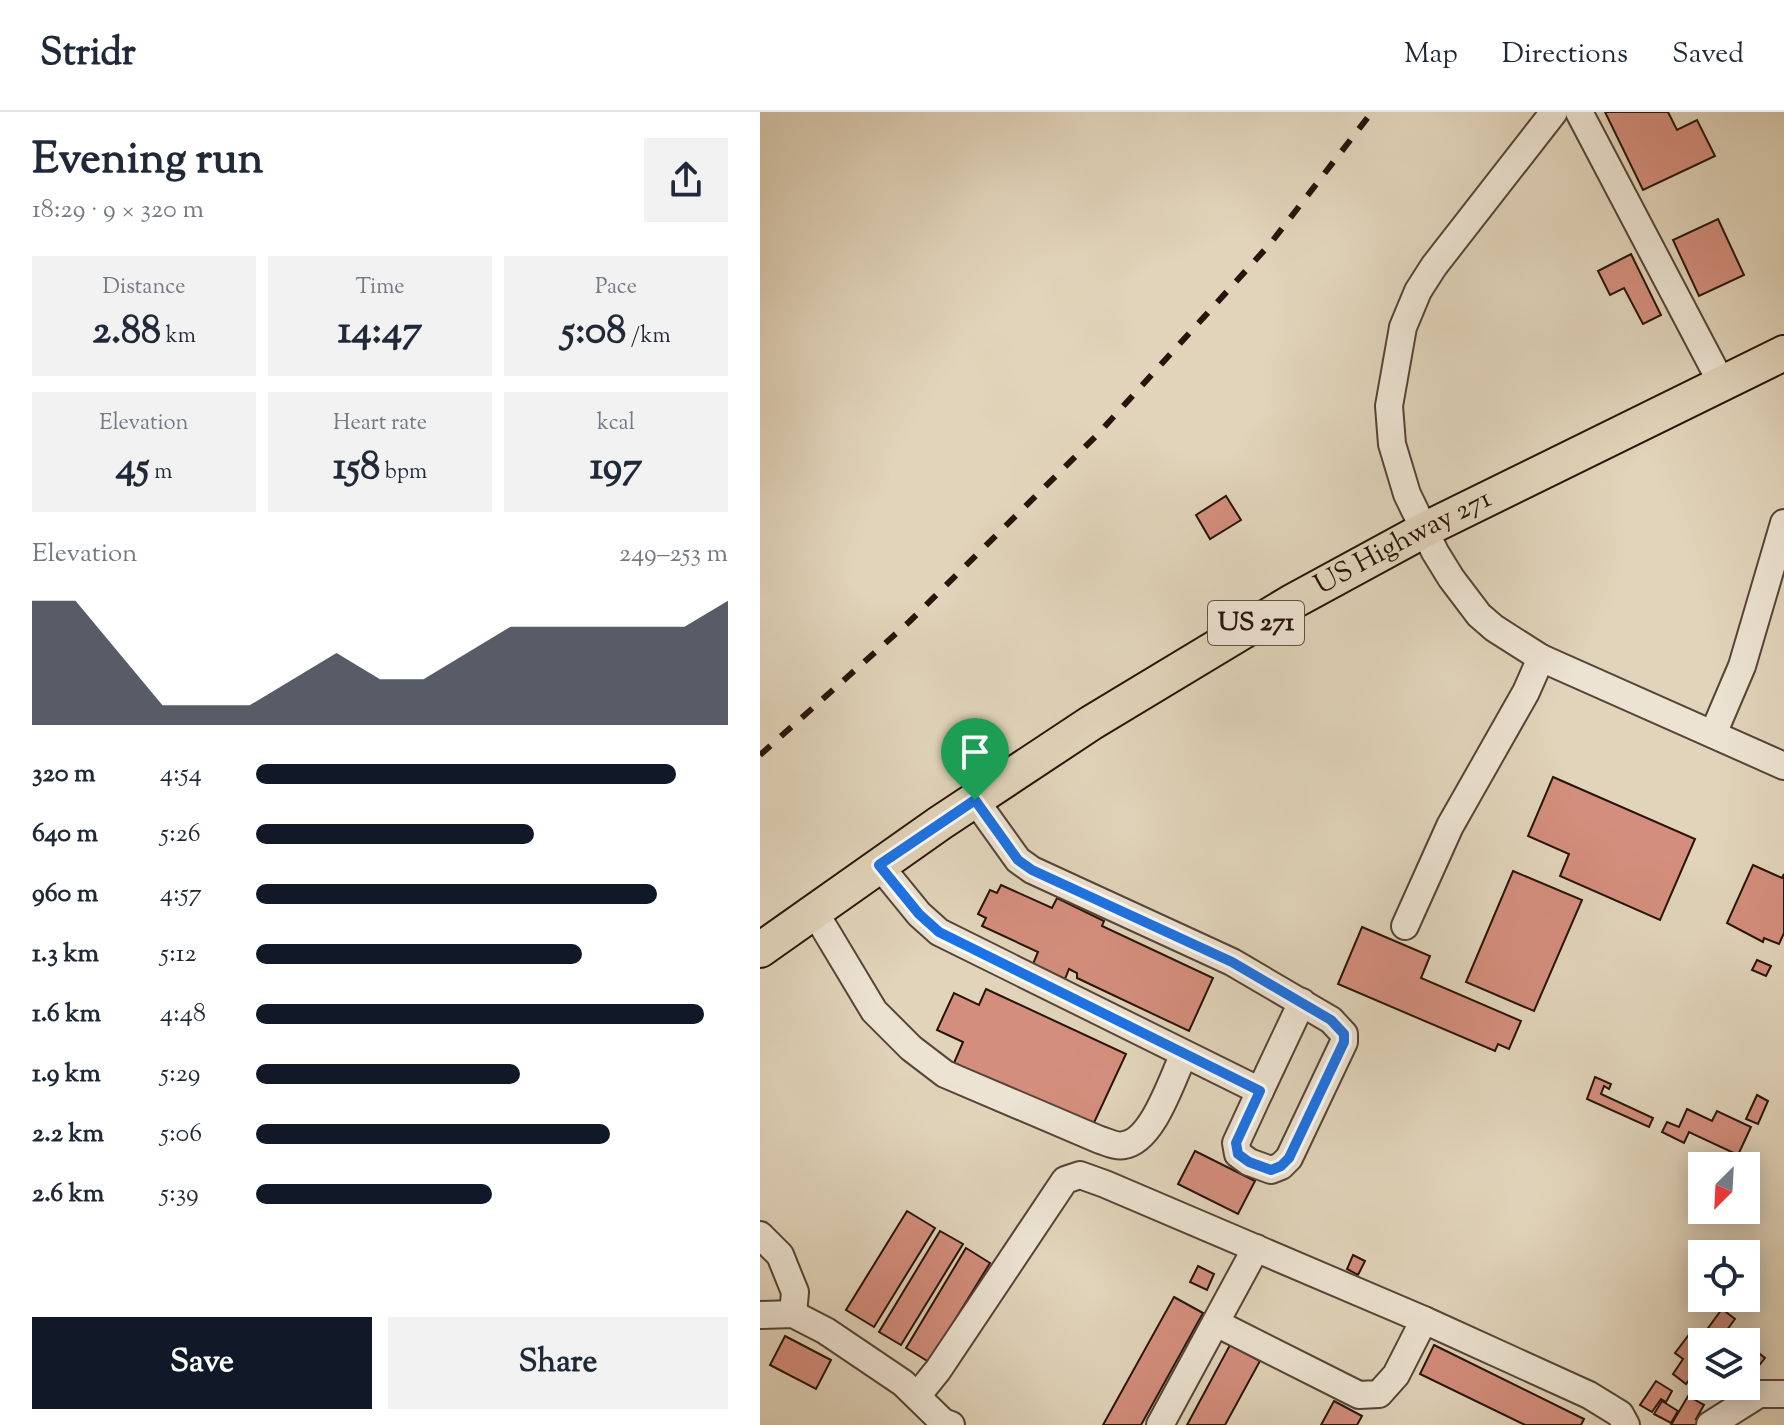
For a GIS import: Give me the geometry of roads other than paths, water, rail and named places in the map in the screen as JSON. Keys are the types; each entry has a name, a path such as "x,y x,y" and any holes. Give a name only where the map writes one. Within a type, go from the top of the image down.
{"main road":[{"name":"US Highway 271","path":"760,950 975,800 1192,660 1426,529 1784,353"}],"street":[{"path":"1554,112 1434,266 1418,291 1403,327 1389,406 1392,444 1407,494 1451,578 1479,615 1494,628 1541,658 1784,766"},
{"path":"1579,112 1721,382"},
{"path":"1713,734 1742,666 1784,523"},
{"path":"1405,926 1450,826 1526,692 1541,658"},
{"path":"975,800 1018,860 1032,870 1232,962 1302,1002 1331,1020 1344,1034 1344,1042 1289,1158 1271,1170 1238,1154 1236,1143 1302,1002"},
{"path":"879,865 919,914 939,932 1260,1091"},
{"path":"814,911 874,1011 911,1048 945,1074 1100,1140 1122,1146 1139,1140 1153,1123 1184,1054"},
{"path":"917,1396 938,1370 1065,1180 1080,1175 1424,1320 1589,1395 1620,1414 1626,1425"},
{"path":"760,1235 780,1255 795,1292 793,1314"},
{"path":"1160,1425 1256,1248"},
{"path":"760,1315 793,1314 826,1331 903,1383 943,1422 951,1425"},
{"path":"1216,1323 1359,1395 1379,1394 1396,1375 1424,1320"},
{"path":"1710,1425 1759,1394 1784,1394"}],"railway":[{"path":"760,755 909,622 1098,434 1270,244 1372,112"}]}
